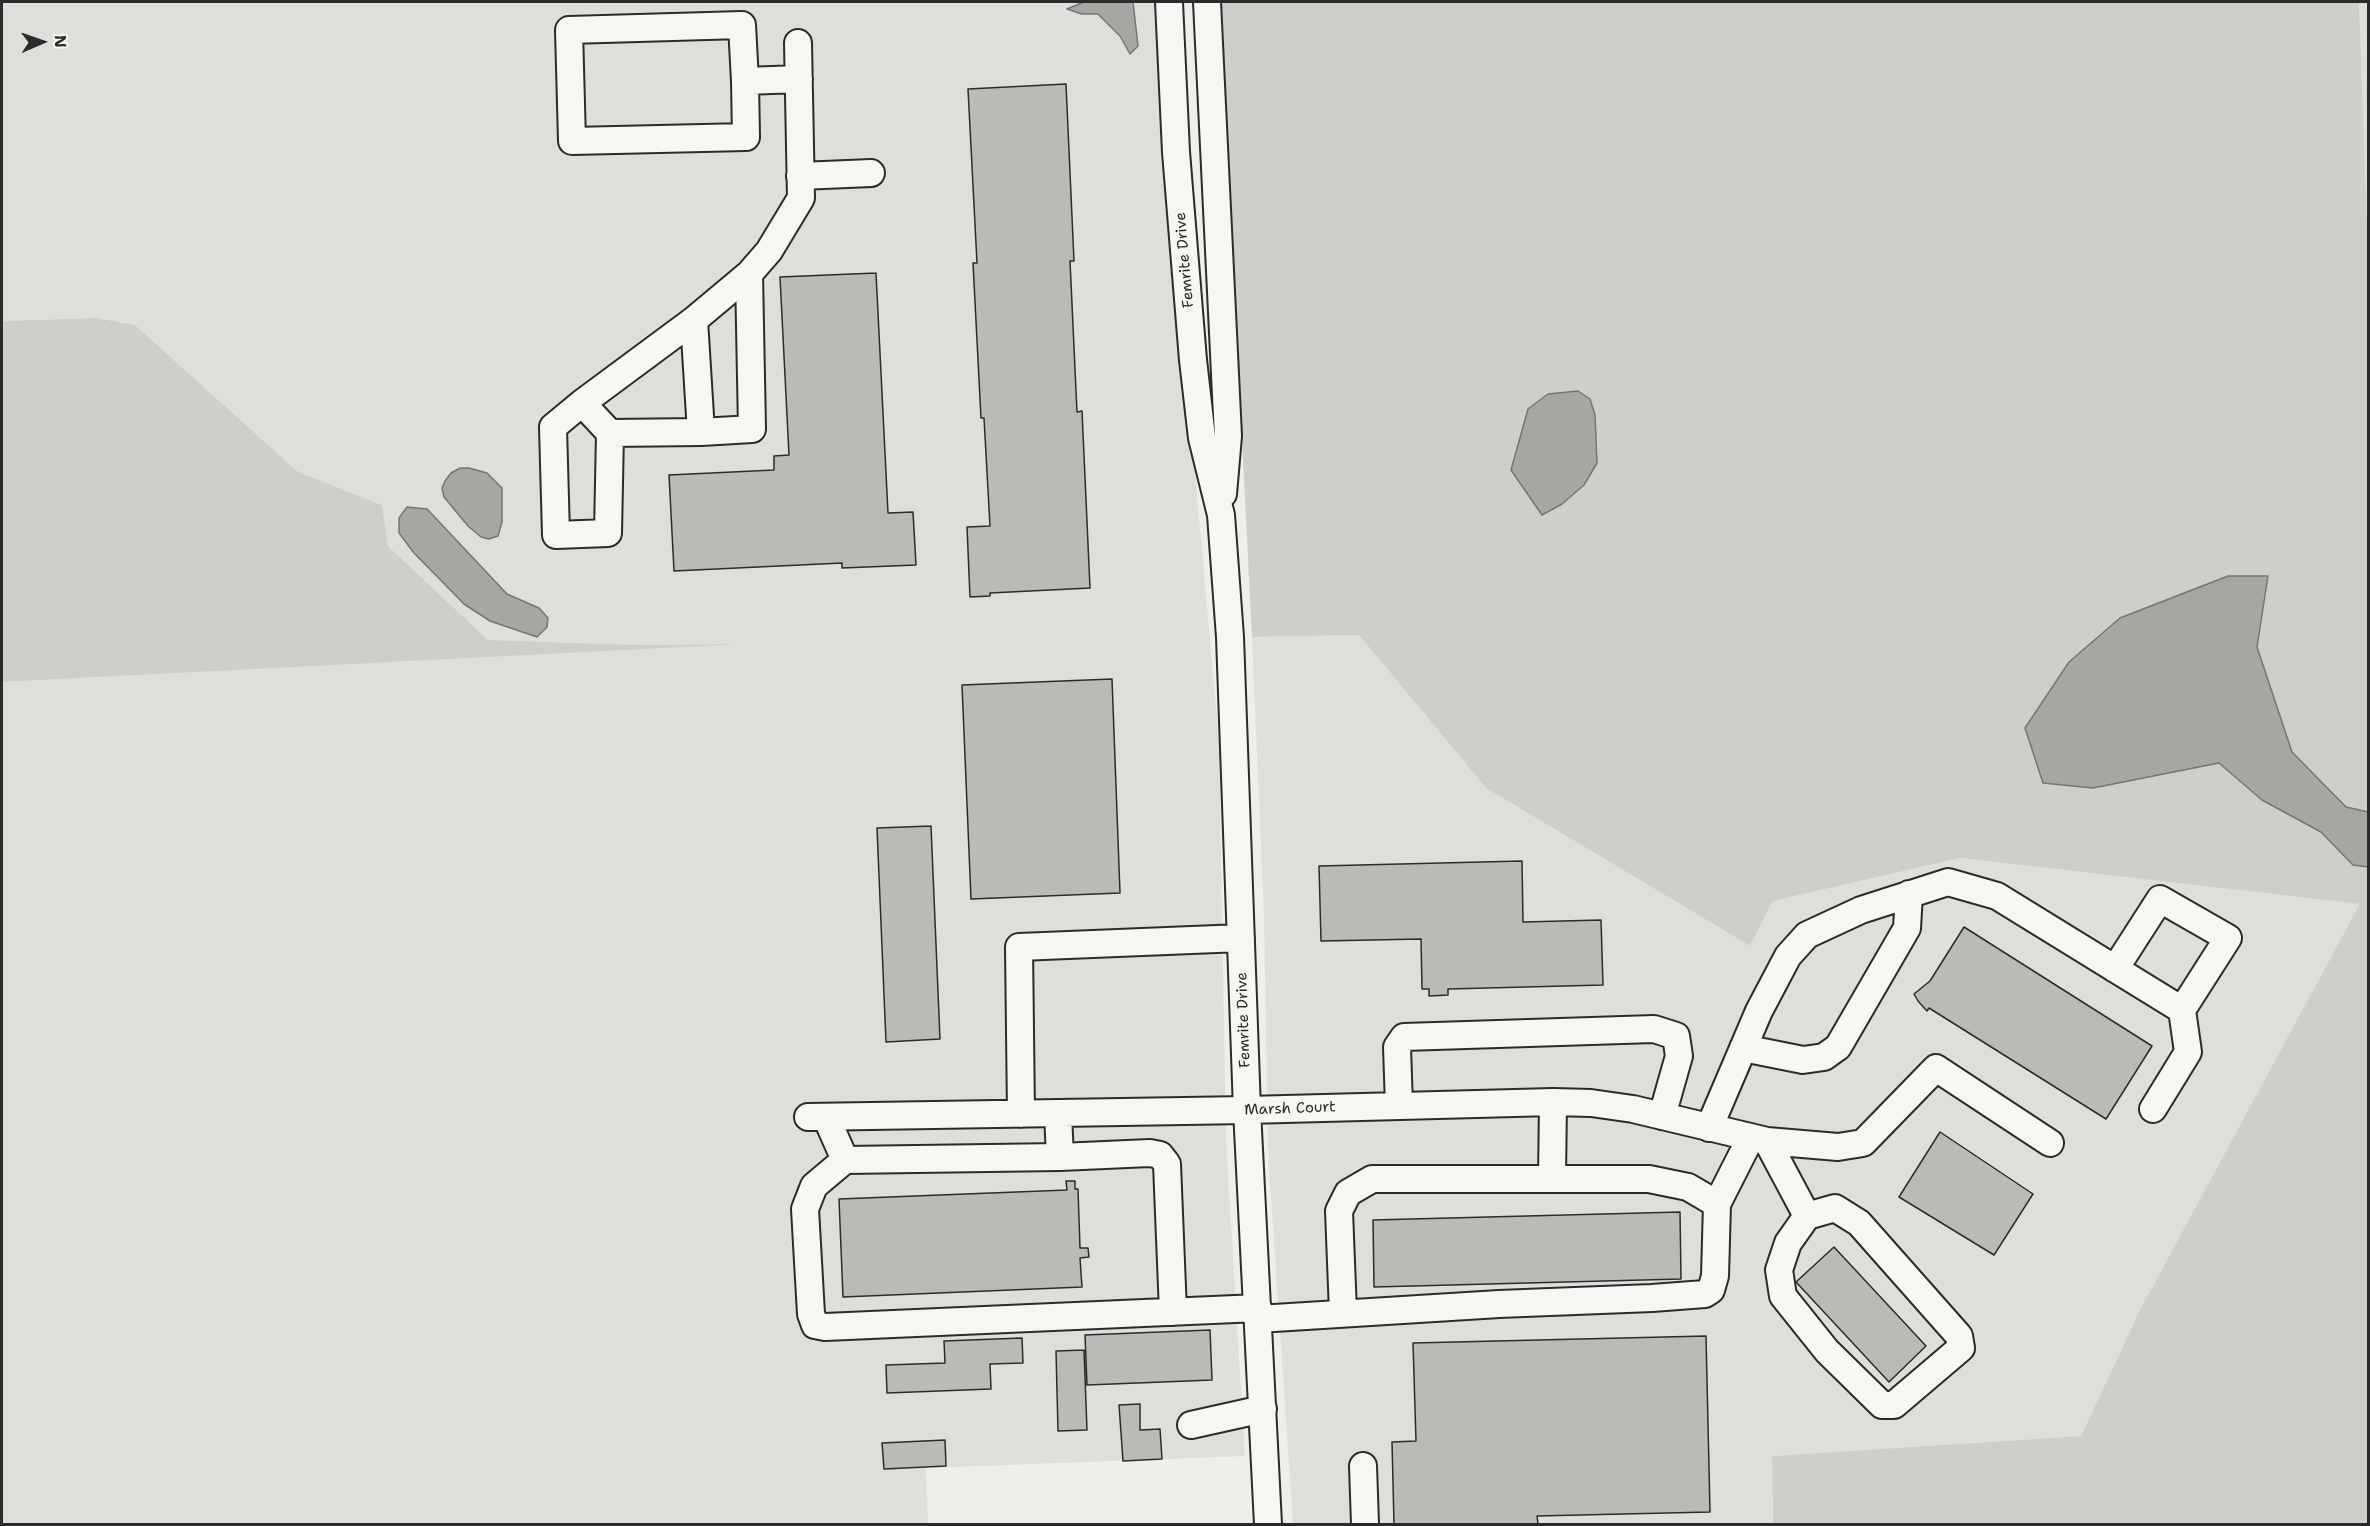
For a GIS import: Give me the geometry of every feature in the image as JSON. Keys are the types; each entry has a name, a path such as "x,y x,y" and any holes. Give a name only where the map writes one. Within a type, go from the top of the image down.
{"street":[{"name":"Femrite Drive","path":"1169,2 1176,152 1193,360 1202,438 1221,515"},
{"name":"Femrite Drive","path":"1207,2 1228,436 1221,515 1230,637 1247,1110 1268,1524"},
{"path":"742,25 745,81 746,136 572,141 569,30 742,25"},
{"path":"582,403 610,433 608,532 556,536 553,427 582,403 694,320 749,274 769,251 801,198 798,43"},
{"path":"745,81 799,79"},
{"path":"800,176 871,173"},
{"path":"610,433 752,429 749,274"},
{"path":"694,320 701,432"},
{"path":"1709,1128 1759,1011 1788,956 1808,935 1861,910 1948,882 1997,896 2182,1010"},
{"path":"1743,1048 1803,1060 1824,1057 1838,1047 1907,928 1909,894"},
{"path":"2115,969 2160,899 2228,938 2182,1010 2188,1052 2153,1109"},
{"path":"1021,1114 1019,947 1241,938"},
{"path":"1399,1106 1397,1047 1404,1037 1654,1029 1676,1036 1679,1056 1662,1116"},
{"name":"Marsh Court","path":"845,1160 817,1117 1591,1103 1662,1116 1759,1139 1838,1147 1863,1143 1936,1068 2050,1143"},
{"path":"1552,1179 1553,1102"},
{"path":"1058,1114 1060,1157"},
{"path":"1173,1312 1167,1164 1160,1155 845,1160 814,1186 805,1209 811,1314 815,1325 825,1327 1173,1312 1343,1313 1705,1294 1712,1290 1715,1276 1717,1204 1759,1139 1807,1216"},
{"path":"1343,1313 1339,1211 1348,1192 1372,1179 1649,1179 1688,1186 1717,1204"},
{"path":"1835,1208 1859,1223 1959,1336 1961,1348 1894,1405 1882,1405 1827,1351 1783,1296 1779,1270 1788,1243 1807,1216 1835,1208"},
{"path":"1191,1425 1263,1409"},
{"path":"1363,1466 1365,1524"}],"shaded area":[{"path":"2,2 1162,2 1192,438 1219,741 1226,1141 1245,1456 926,1468 928,1524 2,1524 2,682 717,644 643,645 488,640 388,546 382,505 297,471 135,325 97,318 2,321"},
{"path":"1084,2 1133,2 1138,46 1130,54 1120,36 1098,14 1082,14 1067,9"},
{"path":"1220,2 2359,2 2368,251 2368,1524 1773,1524 1772,1456 2081,1436 2140,1310 2360,904 1960,858 1773,901 1750,946 1486,788 1359,635 1252,637"},
{"path":"2359,2 2368,2 2368,251"},
{"path":"97,318 135,325 297,471 382,505 388,546 488,640 643,645 740,644 2,682 2,321"},
{"path":"1578,391 1590,399 1595,415 1597,463 1584,485 1562,504 1542,515 1511,470 1528,409 1548,394"},
{"path":"460,468 487,473 502,488 502,522 498,536 489,539 481,537 468,526 444,497 442,488 445,481 451,473"},
{"path":"407,507 427,509 507,594 539,608 548,618 547,627 537,637 490,621 464,604 414,553 399,533 399,518"},
{"path":"2228,576 2268,576 2257,647 2292,752 2346,807 2368,812 2368,867 2353,865 2321,832 2262,800 2219,763 2093,788 2043,783 2025,728 2069,662 2120,618"},
{"path":"1359,635 1486,788 1750,946 1773,901 1960,858 2361,904 2140,1310 2081,1436 1772,1456 1773,1524 1293,1524 1268,1153 1264,915 1252,637"}],"building":[{"path":"1066,84 1074,261 1070,261 1077,412 1082,411 1090,588 990,593 990,596 970,597 967,527 990,526 984,418 981,418 973,263 977,263 968,89"},
{"path":"876,273 888,513 913,512 916,565 842,568 842,563 674,571 669,475 774,470 774,456 789,455 780,277"},
{"path":"1112,679 1120,893 971,899 962,685"},
{"path":"931,826 940,1039 886,1042 877,828"},
{"path":"1522,861 1523,922 1601,920 1603,985 1448,989 1448,995 1429,996 1429,989 1422,989 1421,939 1321,941 1319,866"},
{"path":"1964,927 2152,1046 2106,1119 1929,1008 1927,1011 1918,1001 1914,994 1930,981"},
{"path":"1940,1132 2033,1194 1994,1255 1899,1197"},
{"path":"1066,1181 1075,1181 1075,1189 1078,1189 1080,1248 1088,1248 1089,1257 1080,1258 1082,1287 843,1297 839,1199 1067,1190"},
{"path":"1680,1212 1681,1279 1374,1287 1373,1220"},
{"path":"1834,1247 1926,1346 1889,1382 1796,1282"},
{"path":"1210,1330 1212,1380 1087,1385 1085,1335"},
{"path":"1706,1336 1710,1512 1537,1516 1538,1524 1394,1524 1392,1442 1416,1441 1413,1343"},
{"path":"1022,1338 1023,1363 990,1364 991,1389 887,1393 886,1365 945,1363 944,1341"},
{"path":"1084,1350 1087,1430 1058,1431 1056,1351"},
{"path":"1140,1404 1140,1430 1160,1429 1162,1459 1123,1461 1119,1405"},
{"path":"945,1440 946,1466 884,1469 882,1443"}]}
